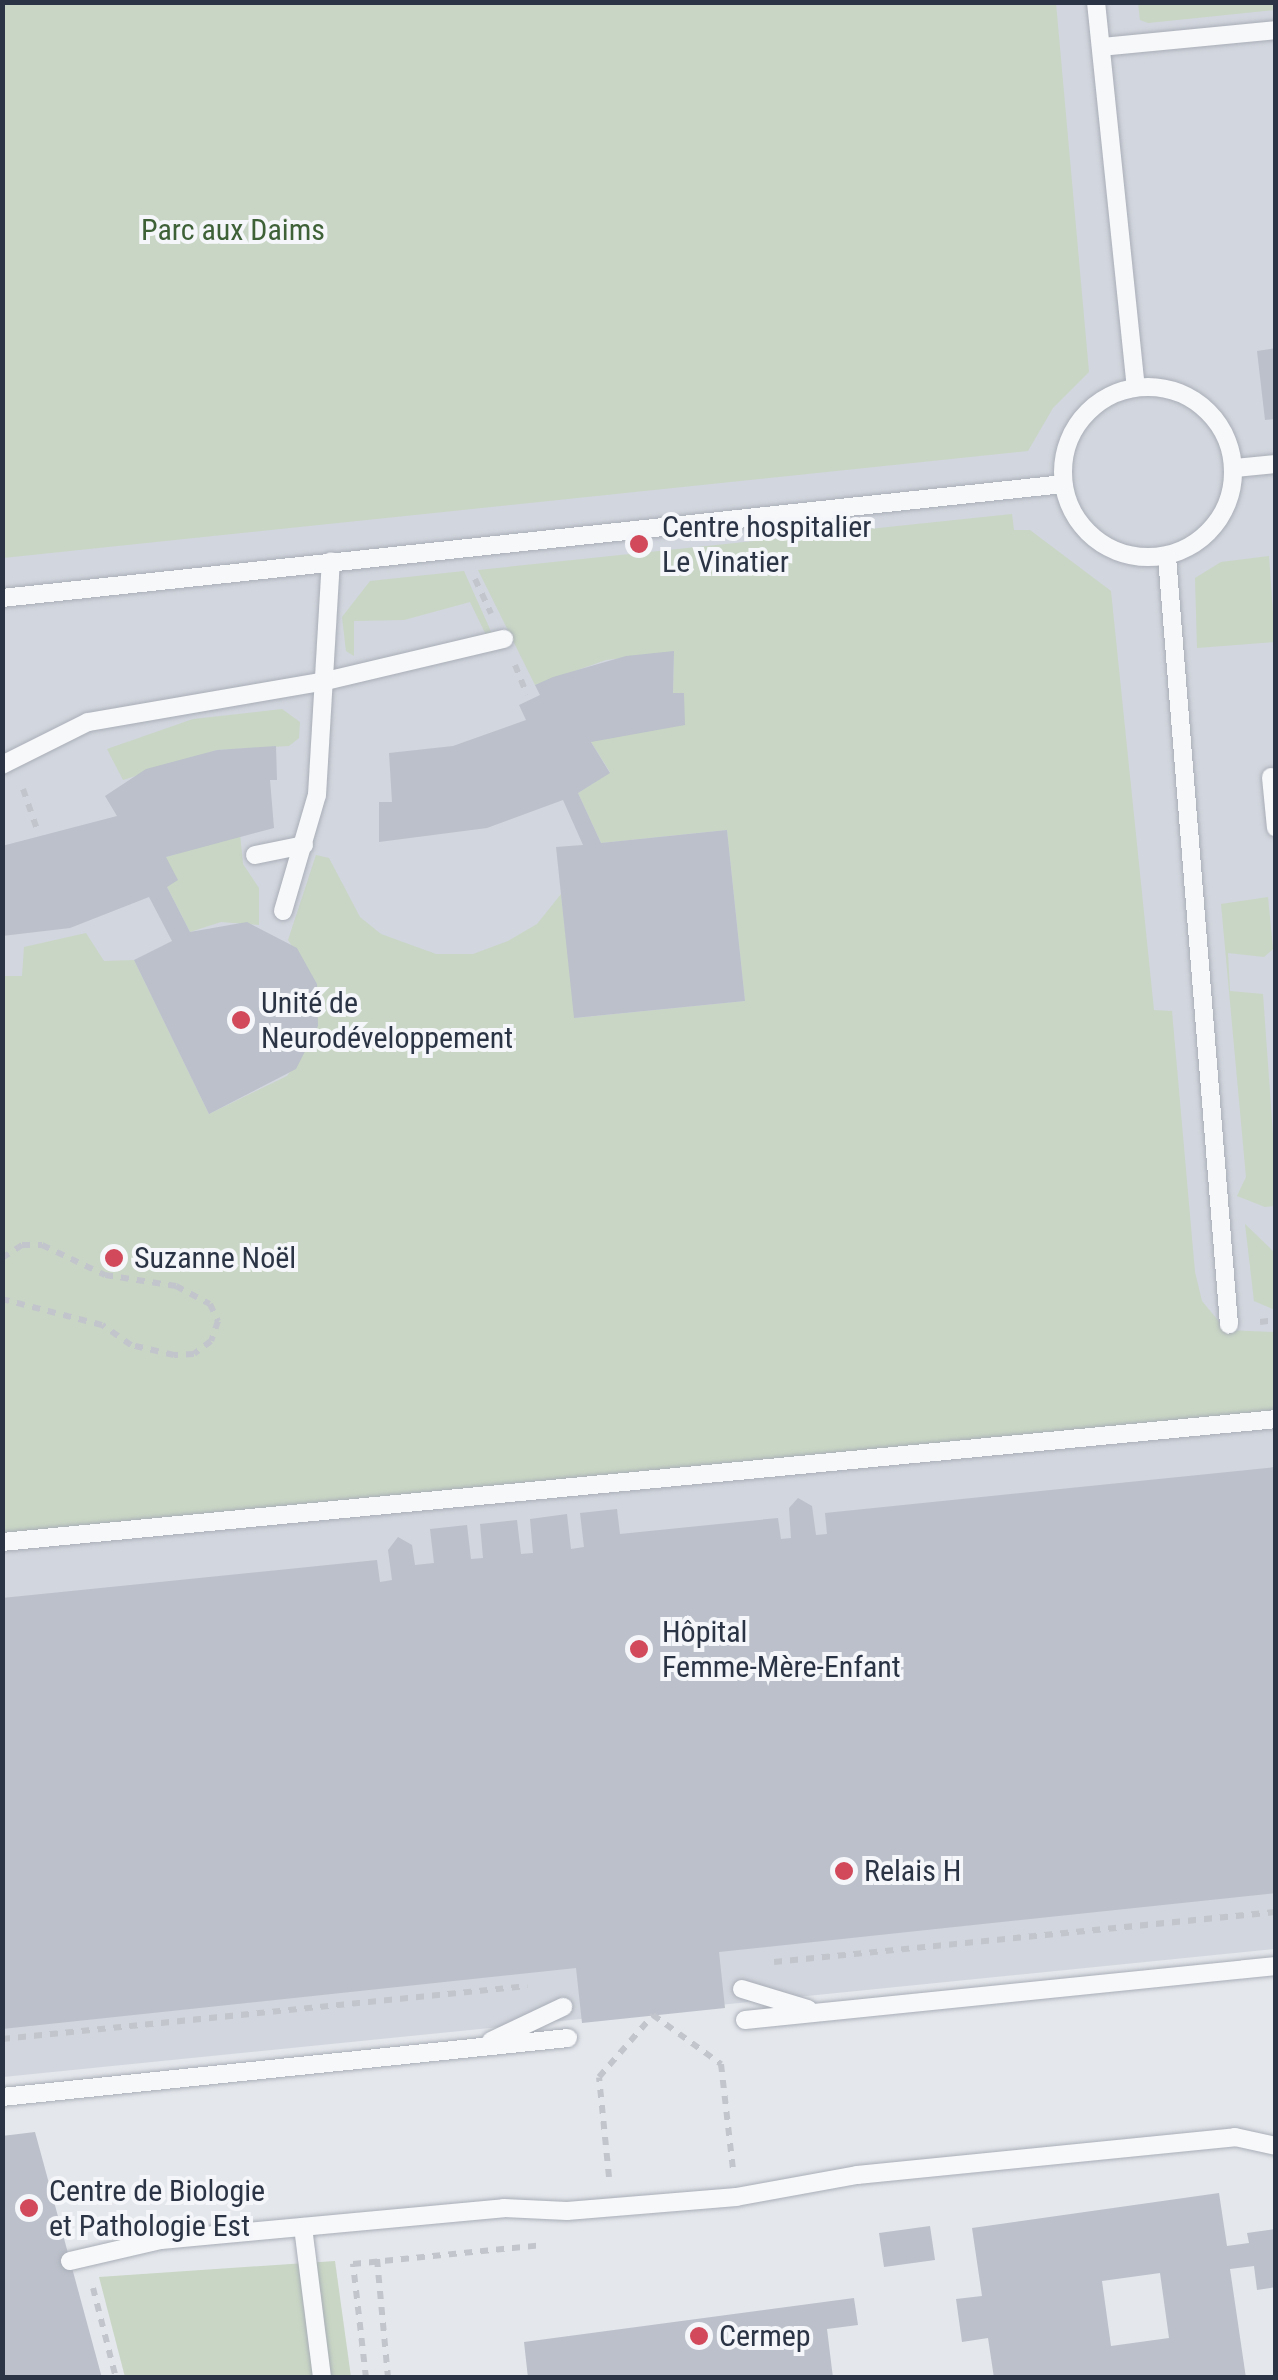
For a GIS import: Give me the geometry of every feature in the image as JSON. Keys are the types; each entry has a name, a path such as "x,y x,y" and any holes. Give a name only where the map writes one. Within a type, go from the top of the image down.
{"lane":[{"path":"1096,2 1136,387"},
{"path":"1101,47 1276,30"},
{"path":"1136,387 1172,390 1204,406 1226,434 1235,468 1228,508 1203,539 1167,557 1132,557 1099,544 1075,518 1063,484 1065,451 1080,421 1104,398 1136,387"},
{"path":"1235,468 1276,464"},
{"path":"2,598 1063,484"},
{"path":"1167,557 1229,1325"},
{"path":"284,910 317,796 331,561"},
{"path":"8,762 88,722 326,681 504,640"},
{"path":"1271,777 1276,828"},
{"path":"255,855 304,845"},
{"path":"2,1542 1276,1419"},
{"path":"745,2020 1276,1966"},
{"path":"742,1989 818,2012"},
{"path":"480,2047 563,2007"},
{"path":"2,2097 568,2038"},
{"path":"78,2259 161,2240 504,2208 612,2207 736,2196 857,2174 1235,2137 1276,2146"},
{"path":"302,2227 322,2378"}],"path":[{"path":"8,762 38,832"},
{"path":"2,1258 22,1245 42,1246 105,1276 176,1286 210,1304 218,1321 203,1347 174,1355 130,1345 102,1325 2,1299"},
{"path":"760,1964 1276,1912"},
{"path":"2,2039 538,1985"},
{"path":"612,2207 599,2077 654,2015 721,2064 736,2196"},
{"path":"373,2220 388,2378"},
{"path":"366,2378 353,2264 555,2244"},
{"path":"78,2259 116,2378"}],"shaded area":[{"path":"3,3 1275,3 1275,1949 3,2077"}],"green space":[{"name":"Parc aux Daims","path":"2,3 1056,3 1089,372 1053,408 1028,451 3,558"},
{"path":"1138,3 1275,3 1275,10 1148,23 1140,20"},
{"path":"1012,514 1014,530 1030,530 1111,591 1154,1010 1172,1011 1195,1272 1202,1301 1226,1330 1275,1332 1275,1418 3,1537 2,976 22,976 24,947 86,933 104,961 134,960 209,1114 287,1076 315,1037 317,984 288,940 316,855 329,858 360,917 381,934 436,954 473,954 508,941 537,924 561,894 575,1018 745,1001 727,830 601,843 578,793 610,772 591,742 673,693 674,652 606,660 535,685 478,570"},
{"path":"1269,556 1275,642 1197,648 1195,578 1221,562"},
{"path":"464,571 493,636 488,639 470,602 404,620 354,621 354,656 346,651 342,617 370,581"},
{"path":"282,709 300,722 299,738 289,746 217,750 123,780 107,749 193,719"},
{"path":"240,834 243,864 259,888 259,925 221,922 190,932 167,887 166,857"},
{"path":"1268,897 1273,949 1264,957 1228,953 1230,991 1263,994 1276,1177 1275,1206 1265,1207 1237,1196 1246,1177 1221,904"},
{"path":"1245,1224 1275,1253 1275,1310 1254,1301"},
{"path":"335,2261 351,2377 125,2377 99,2277"}],"building":[{"path":"1276,348 1276,419 1265,420 1257,351"},
{"path":"674,651 673,693 684,693 685,725 591,742 610,773 578,793 601,843 727,830 745,1001 574,1018 556,847 583,845 563,800 487,828 379,842 379,802 392,802 389,753 453,746 526,720 519,705 540,695 535,685 553,677 626,656"},
{"path":"276,746 277,780 270,780 274,828 166,857 178,880 167,887 190,932 247,922 297,948 317,984 318,1026 296,1069 209,1114 134,960 172,941 149,897 70,928 2,936 2,846 117,816 105,796 146,769 217,750"},
{"path":"1276,1467 1276,1893 719,1952 725,2008 582,2023 576,1968 2,2029 2,1598 377,1560 380,1582 392,1580 388,1550 398,1537 412,1545 415,1565 434,1563 430,1529 467,1525 471,1559 483,1558 480,1524 517,1520 521,1554 533,1553 530,1519 567,1514 571,1549 584,1547 580,1513 617,1509 620,1534 778,1518 781,1539 791,1538 789,1508 798,1498 812,1506 816,1535 827,1534 825,1513"},
{"name":"Centre de Biologie et Pathologie Est","path":"35,2132 102,2378 2,2378 2,2136"},
{"path":"1219,2193 1227,2246 1249,2243 1247,2233 1276,2229 1276,2287 1257,2290 1254,2266 1230,2269 1246,2378 994,2378 988,2338 962,2342 956,2299 982,2296 972,2228","holes":["1160,2273 1169,2338 1111,2346 1102,2281"]},
{"path":"930,2226 935,2260 884,2267 879,2233"},
{"name":"Cermep","path":"854,2298 858,2325 827,2329 833,2378 528,2378 524,2342"}],"place":[{"name":"Centre hospitalier Le Vinatier","path":"639,544"},
{"name":"Unité de Neurodéveloppement","path":"241,1020"},
{"name":"Suzanne Noël","path":"114,1258"},
{"name":"Hôpital Femme-Mère-Enfant","path":"639,1649"},
{"name":"Relais H","path":"844,1871"},
{"name":"Centre de Biologie et Pathologie Est","path":"29,2208"},
{"name":"Cermep","path":"699,2336"}]}
